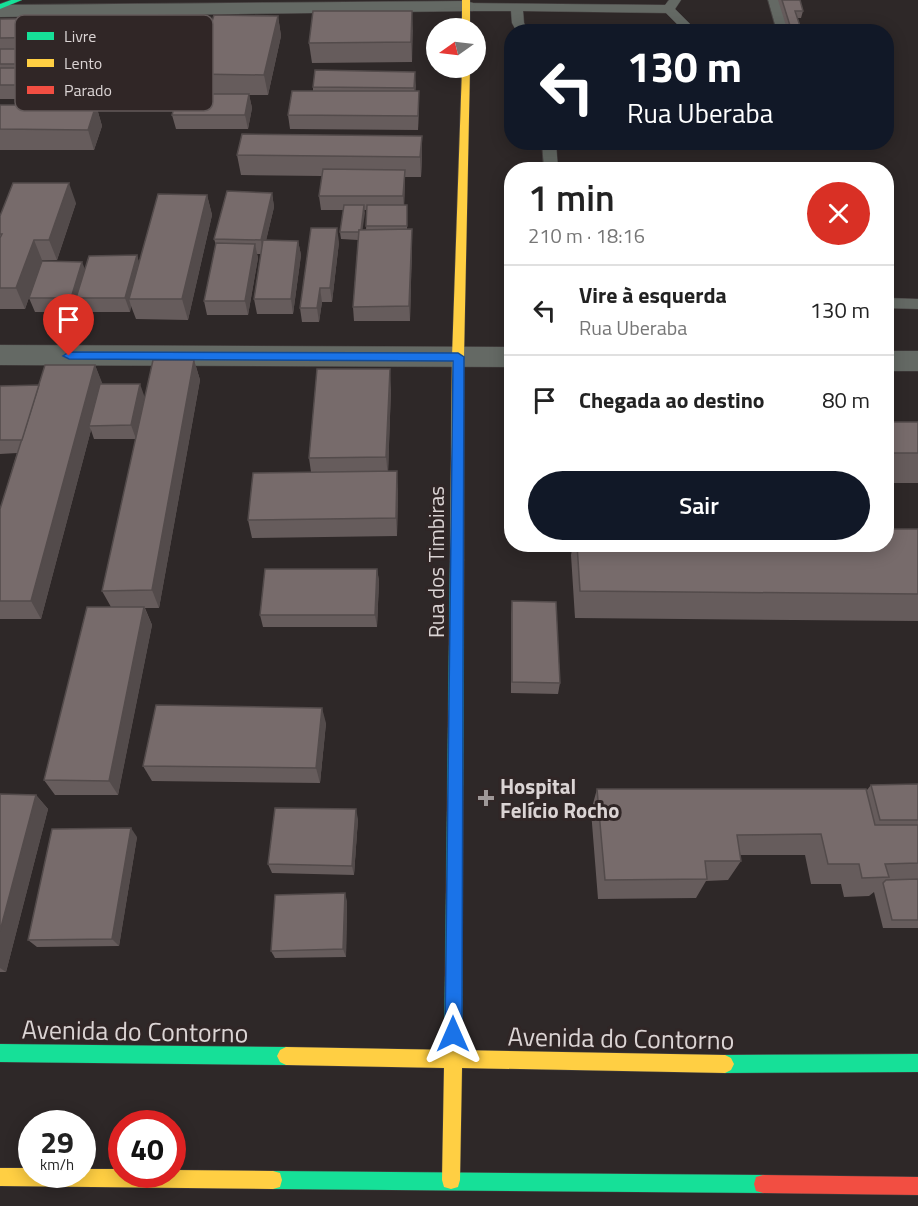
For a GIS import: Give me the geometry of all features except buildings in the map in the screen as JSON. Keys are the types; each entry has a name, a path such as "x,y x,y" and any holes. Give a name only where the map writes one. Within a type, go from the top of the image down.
{"main road":[{"path":"0,9 18,0"},
{"name":"Rua dos Timbiras","path":"451,1180 458,357 466,78"},
{"name":"Avenida do Contorno","path":"0,1053 453,1058 577,1064 918,1063"},
{"path":"0,1177 451,1180 634,1194 918,1186"}],"street":[{"path":"0,9 466,3"},
{"path":"0,355 504,357"},
{"path":"894,361 918,361"}],"lane":[{"path":"774,0 781,24"},
{"path":"466,3 517,7 672,4 686,24"},
{"path":"517,7 519,24"},
{"path":"894,303 918,304"}],"traffic: fast":[{"path":"0,7 18,0"},
{"path":"453,1058 457,560"},
{"path":"0,1053 286,1056"},
{"path":"725,1064 918,1063"},
{"path":"273,1180 763,1184"}],"traffic: slow":[{"path":"466,0 466,18"},
{"path":"457,560 458,357 466,78"},
{"path":"286,1056 725,1064"},
{"path":"451,1180 453,1058"},
{"path":"0,1177 273,1180"}],"traffic: jam":[{"path":"763,1184 918,1186"}],"place":[{"name":"Hospital Felício Rocho","path":"486,798"}],"route":[{"path":"69,356 458,357 453,1034"}]}
